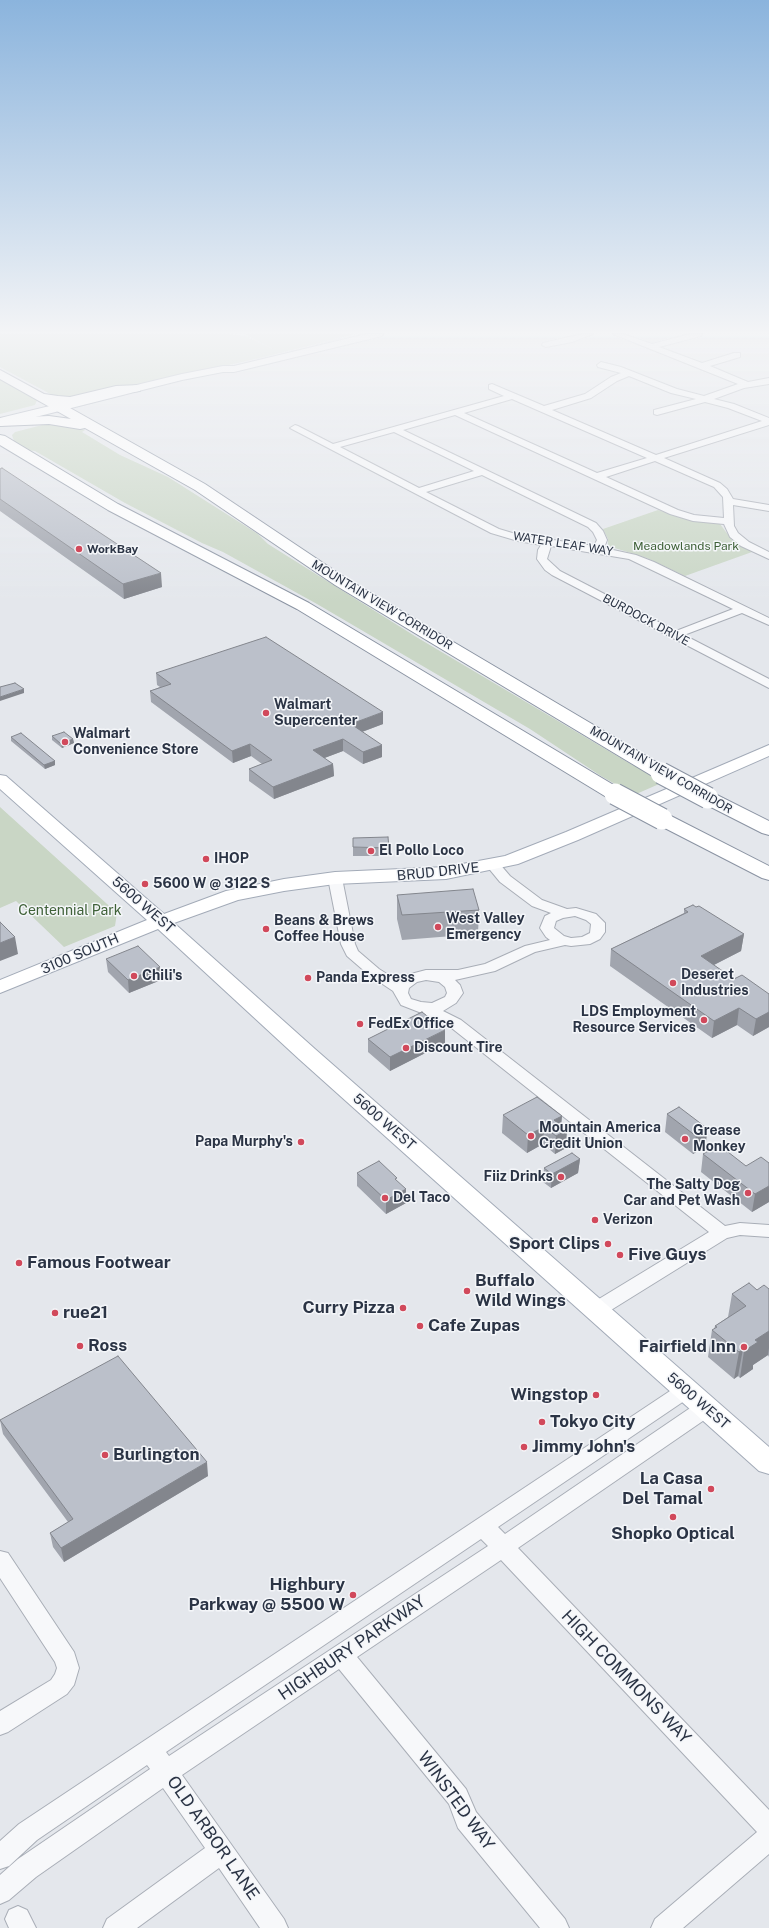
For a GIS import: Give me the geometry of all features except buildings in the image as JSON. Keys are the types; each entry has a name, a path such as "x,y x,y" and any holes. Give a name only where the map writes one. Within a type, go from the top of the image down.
{"highway":[{"path":"0,428 10,424"},
{"path":"18,424 7,434 2,442 127,514 303,606 615,794 662,820 769,874"},
{"path":"74,424 80,425 137,457 156,462"},
{"name":"MOUNTAIN VIEW CORRIDOR","path":"81,424 156,462 214,495 341,582 661,773 769,829"},
{"path":"95,424 158,460 177,474"}],"main road":[{"name":"BRUD DRIVE","path":"161,921 201,905 240,893 284,885 335,878 432,875 493,865 550,845 769,750"},
{"name":"5600 WEST","path":"0,780 161,921 313,1059 769,1463"},
{"name":"3100 SOUTH","path":"0,987 161,921"}],"street":[{"path":"331,447 413,424"},
{"path":"481,424 674,512 693,518 729,522"},
{"path":"578,424 717,485 726,494 729,501 730,529 737,538 750,547 769,556"},
{"path":"596,476 760,424"},
{"name":"WATER LEAF WAY","path":"295,428 495,531 518,538 626,555 645,562 769,622"},
{"path":"395,429 592,525 601,536 602,542 598,550"},
{"path":"418,492 483,472"},
{"path":"729,501 769,508"},
{"name":"BURDOCK DRIVE","path":"548,542 543,550 542,559 549,568 769,684"},
{"path":"675,635 743,609"},
{"path":"493,865 505,879 537,903 565,912 586,915 594,919 599,928 595,936 590,940 578,942 564,941 530,949 490,968 458,975 416,976 404,985 401,996 406,1002 414,1006 424,1008 455,1023 722,1233"},
{"path":"335,878 350,948 358,959 381,977 404,985"},
{"path":"537,903 554,937 564,941"},
{"path":"530,949 556,915 565,912"},
{"path":"424,1008 440,1007 490,968"},
{"path":"431,975 448,981 454,989 453,996 455,1023"},
{"path":"596,1310 722,1233 740,1230 769,1231"},
{"name":"HIGHBURY PARKWAY","path":"0,1857 28,1832 686,1390"},
{"name":"HIGHBURY PARKWAY","path":"0,1891 27,1868 167,1772 503,1547 706,1408"},
{"name":"HIGH COMMONS WAY","path":"483,1526 769,1827"},
{"path":"0,1560 66,1659 68,1668 66,1678 53,1691 0,1724"},
{"name":"WINSTED WAY","path":"342,1655 458,1798 467,1820 556,1928"},
{"name":"OLD ARBOR LANE","path":"150,1749 275,1928"},
{"path":"664,1928 769,1838"},
{"path":"116,1928 222,1851"}],"green space":[{"path":"46,424 62,424 85,430 82,432 120,455 168,477 258,534 268,544 418,638 634,766 642,767 666,781 634,795 601,776 530,729 317,604 223,552 202,543 125,503 35,451 25,450 14,441 12,435 15,432"},
{"name":"Meadowlands Park","path":"658,510 682,518 720,524 732,540 752,552 685,576 647,558 608,546 608,539 603,529"},
{"name":"Centennial Park","path":"0,807 117,913 115,926 64,947 16,901 0,908"}],"place":[{"name":"WorkBay","path":"79,549"},
{"name":"Walmart Supercenter","path":"266,713"},
{"name":"Walmart Convenience Store","path":"65,742"},
{"name":"El Pollo Loco","path":"371,851"},
{"name":"IHOP","path":"206,859"},
{"name":"5600 W @ 3122 S","path":"145,884"},
{"name":"West Valley Emergency","path":"438,927"},
{"name":"Beans & Brews Coffee House","path":"266,929"},
{"name":"Chili's","path":"134,976"},
{"name":"Panda Express","path":"308,978"},
{"name":"Deseret Industries","path":"673,983"},
{"name":"LDS Employment Resource Services","path":"704,1020"},
{"name":"FedEx Office","path":"360,1024"},
{"name":"Discount Tire","path":"406,1048"},
{"name":"Mountain America Credit Union","path":"531,1136"},
{"name":"Grease Monkey","path":"685,1139"},
{"name":"Papa Murphy's","path":"301,1142"},
{"name":"Fiiz Drinks","path":"561,1177"},
{"name":"The Salty Dog Car and Pet Wash","path":"748,1193"},
{"name":"Del Taco","path":"385,1198"},
{"name":"Verizon","path":"595,1220"},
{"name":"Sport Clips","path":"608,1244"},
{"name":"Five Guys","path":"620,1255"},
{"name":"Famous Footwear","path":"19,1263"},
{"name":"Buffalo Wild Wings","path":"467,1291"},
{"name":"Curry Pizza","path":"403,1308"},
{"name":"rue21","path":"55,1313"},
{"name":"Cafe Zupas","path":"420,1326"},
{"name":"Ross","path":"80,1346"},
{"name":"Fairfield Inn","path":"744,1347"},
{"name":"Wingstop","path":"596,1395"},
{"name":"Tokyo City","path":"542,1422"},
{"name":"Jimmy John's","path":"524,1447"},
{"name":"Burlington","path":"105,1455"},
{"name":"La Casa Del Tamal","path":"711,1489"},
{"name":"Shopko Optical","path":"673,1517"},
{"name":"Highbury Parkway @ 5500 W","path":"353,1595"}]}
